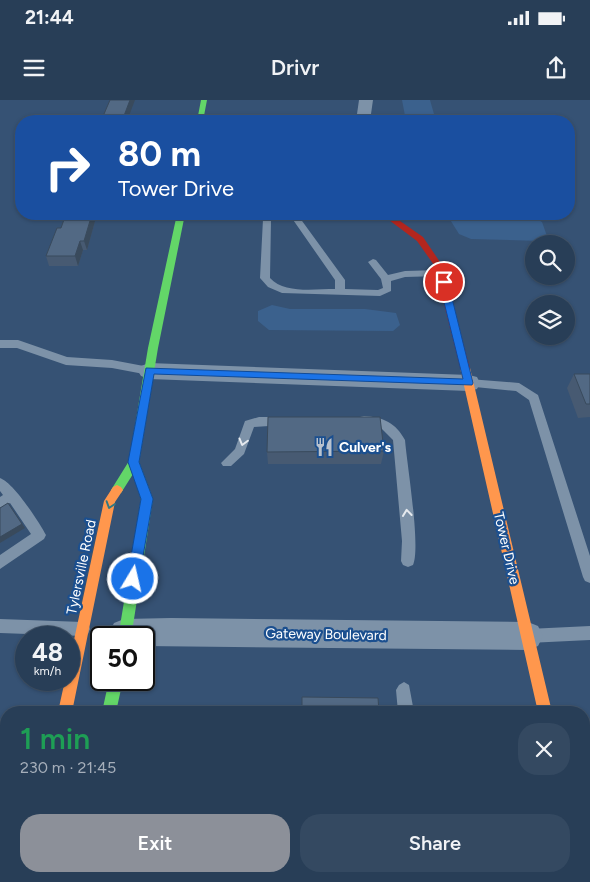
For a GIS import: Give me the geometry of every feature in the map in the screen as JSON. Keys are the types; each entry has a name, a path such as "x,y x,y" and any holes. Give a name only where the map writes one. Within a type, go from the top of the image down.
{"main road":[{"path":"201,115 204,100"},
{"name":"Tylersville Road","path":"66,706 110,502 134,462 149,371 180,220"},
{"name":"Tower Drive","path":"393,220 420,240 430,252 440,273 467,375 544,706"},
{"name":"Tylersville Road","path":"126,626 147,499 134,462"},
{"path":"110,706 114,691"}],"street":[{"path":"364,115 366,100"},
{"path":"149,371 467,375"},
{"name":"Gateway Boulevard","path":"155,633 528,636"}],"lane":[{"path":"267,220 265,278 271,285 285,291 380,293 388,289 386,278 373,262"},
{"path":"297,220 340,280 340,292"},
{"path":"386,278 405,274 440,273"},
{"path":"0,344 18,344 66,361 112,364 149,371"},
{"path":"467,375 519,387 534,398 590,577"},
{"path":"354,420 377,420 395,432 399,440 410,541 408,561"},
{"path":"227,463 240,451 249,424 259,421 297,421"},
{"path":"0,483 12,496 39,535 0,563"},
{"path":"0,503 12,496"},
{"path":"0,626 83,629"},
{"path":"528,636 590,633"},
{"path":"404,690 405,706"}],"water":[{"path":"402,100 430,100 434,115 405,115"},
{"path":"450,220 539,220 542,222 547,235 525,235 525,241 471,239 459,234"},
{"path":"272,305 290,309 365,309 396,313 400,325 393,331 269,330 258,321 258,311"}],"building":[{"path":"110,100 130,100 124,115 104,115"},
{"path":"64,220 90,220 84,241 80,241 75,256 46,256 57,228 61,228"},
{"path":"574,374 590,374 590,404 586,404"},
{"name":"Culver's","path":"268,417 380,417 384,451 267,452"},
{"path":"8,503 22,524 0,537 0,508"},
{"path":"302,697 378,698 379,706 302,706"}],"traffic: fast":[{"path":"201,115 204,100"},
{"path":"117,490 134,462 153,348 180,220"},
{"path":"126,626 147,499 134,462"},
{"path":"110,706 114,691"}],"traffic: slow":[{"path":"465,368 544,706"},
{"path":"66,706 110,501 117,490"}],"traffic: jam":[{"path":"393,220 420,239 438,265 465,368"}],"place":[{"name":"Culver's","path":"324,447"}],"route":[{"path":"133,579 147,499 134,462 149,371 468,383 444,282"}]}
